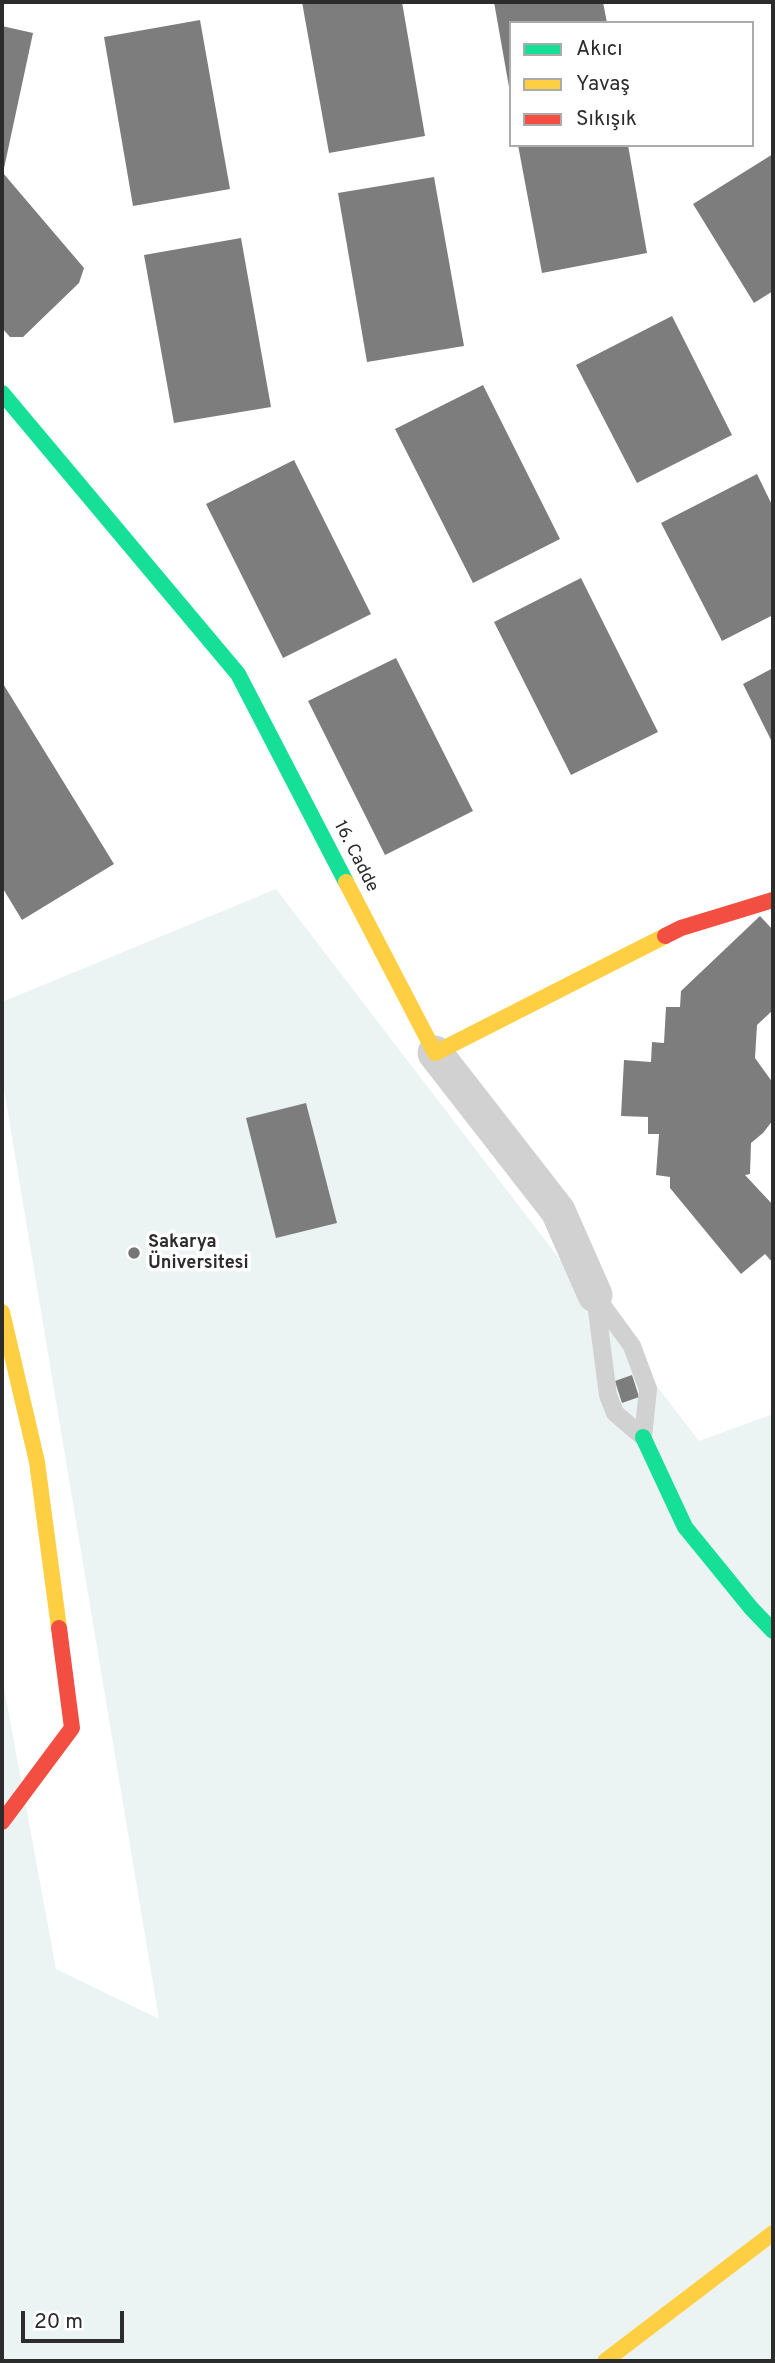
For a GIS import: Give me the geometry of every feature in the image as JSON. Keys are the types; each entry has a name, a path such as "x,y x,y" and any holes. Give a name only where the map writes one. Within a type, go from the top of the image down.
{"street":[{"name":"16. Cadde","path":"2,393 238,674 435,1053"},
{"path":"595,1295 558,1211 435,1053 681,928 773,900"},
{"path":"2,1312 37,1462 72,1728 2,1822"},
{"path":"643,1437 685,1527 773,1631"},
{"path":"605,2361 773,2233"}],"lane":[{"path":"595,1295 608,1395 615,1413 643,1437"},
{"path":"595,1295 632,1346 648,1389 643,1437"}],"shaded area":[{"path":"276,889 699,1441 773,1414 773,2361 2,2361 2,1677 56,1969 159,2019 2,1077 2,1002"}],"building":[{"path":"302,2 402,2 425,136 329,153"},
{"path":"494,2 603,2 607,21 509,21 509,87"},
{"path":"200,20 230,189 133,206 104,37"},
{"path":"2,26 33,33 3,173 84,268 79,283 23,337 10,337 2,328"},
{"path":"518,147 628,147 647,253 542,273"},
{"path":"773,154 773,291 754,303 693,204"},
{"path":"434,177 464,346 367,362 338,193"},
{"path":"241,238 271,407 174,423 144,255"},
{"path":"672,316 732,435 637,483 576,365"},
{"path":"483,385 560,539 473,583 395,429"},
{"path":"294,460 371,614 283,658 206,504"},
{"path":"757,474 773,507 773,615 722,641 661,523"},
{"path":"581,578 658,732 571,775 494,622"},
{"path":"396,658 473,811 385,855 308,701"},
{"path":"773,668 773,744 743,684"},
{"path":"2,682 114,864 22,920 2,887"},
{"path":"760,916 773,930 773,1010 757,1025 755,1058 773,1083 773,1120 751,1143 750,1174 745,1175 773,1205 773,1263 765,1254 741,1274 670,1188 670,1177 656,1175 659,1134 648,1134 648,1117 621,1116 624,1060 651,1062 652,1042 664,1043 666,1007 680,1007 681,991"},
{"path":"306,1103 337,1223 276,1238 246,1118"},
{"path":"632,1375 639,1397 622,1403 615,1381"}],"traffic: fast":[{"path":"2,393 238,674 346,882"},
{"path":"643,1437 685,1527 773,1631"}],"traffic: slow":[{"path":"346,882 435,1053 665,936"},
{"path":"2,1312 37,1462 59,1628"},
{"path":"605,2361 773,2233"}],"traffic: jam":[{"path":"665,936 681,928 773,900"},
{"path":"2,1822 72,1728 59,1628"}],"place":[{"name":"Sakarya Üniversitesi","path":"134,1253"}]}
